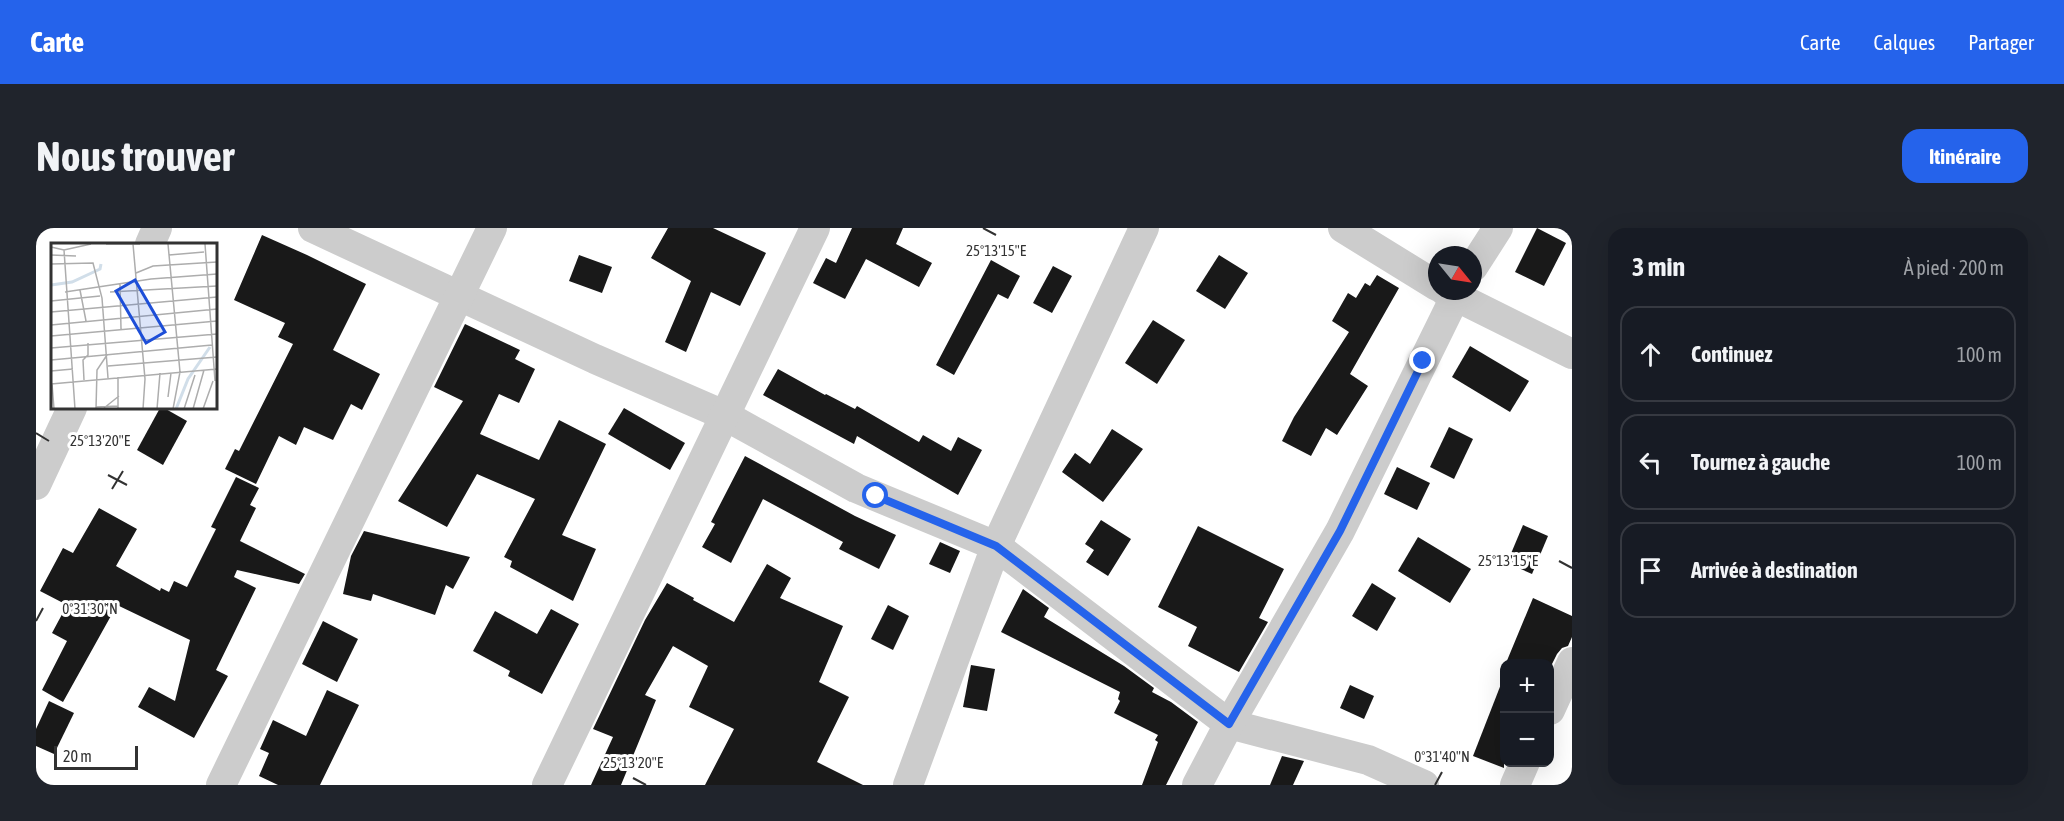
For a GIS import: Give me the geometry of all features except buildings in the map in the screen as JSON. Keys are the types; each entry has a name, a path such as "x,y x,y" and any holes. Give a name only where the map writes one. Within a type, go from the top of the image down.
{"street":[{"path":"150,243 158,228"},
{"path":"313,228 595,359 724,415 856,488 996,546 1229,724 1368,760 1424,785"},
{"path":"221,785 492,228"},
{"path":"547,785 815,228"},
{"path":"908,785 996,546 1144,228"},
{"path":"1343,228 1428,279"},
{"path":"1482,253 1498,228"},
{"path":"1197,785 1229,724 1340,531 1445,300"},
{"path":"1467,300 1572,354"},
{"path":"36,485 71,410"},
{"path":"1554,701 1572,662"},
{"path":"1515,785 1523,767"}],"route":[{"path":"876,496 996,546 1229,724 1340,531 1423,361"}]}
